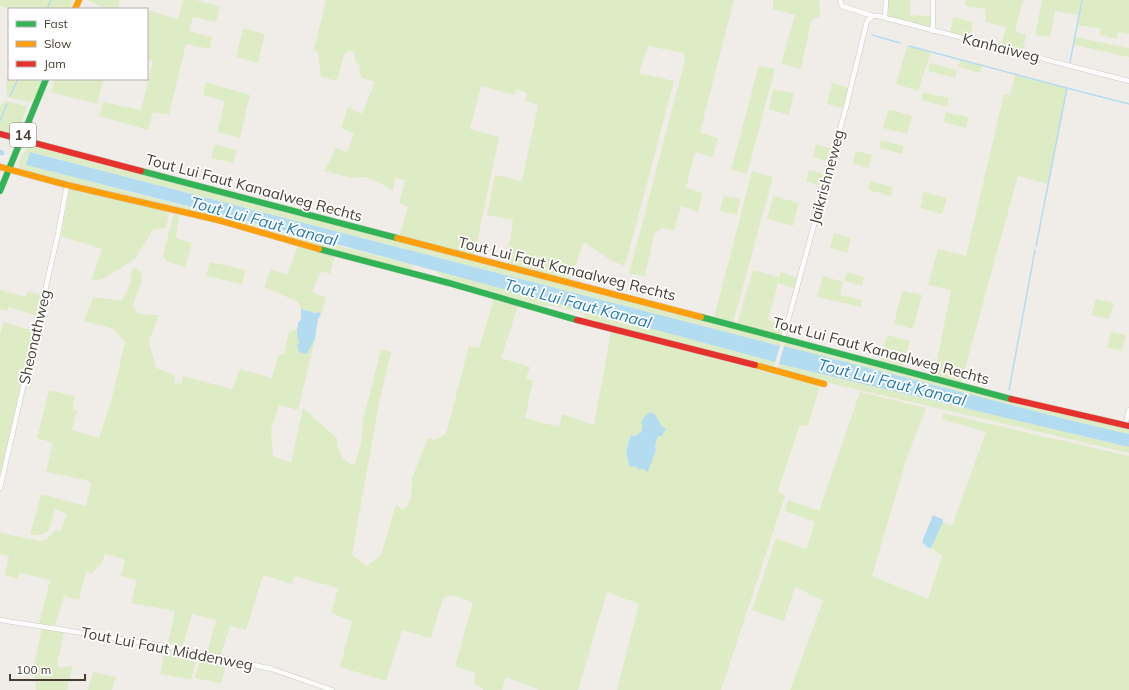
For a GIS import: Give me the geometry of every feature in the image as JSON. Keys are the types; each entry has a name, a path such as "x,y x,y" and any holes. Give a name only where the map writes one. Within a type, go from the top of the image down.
{"street":[{"name":"Kanhaiweg","path":"840,0 842,6 873,16 1129,81"},
{"path":"885,18 886,0"},
{"path":"933,0 933,31"},
{"name":"Jaikrishneweg","path":"783,339 846,107 867,21 873,16"},
{"name":"14","path":"0,191 46,80"},
{"name":"Tout Lui Faut Kanaalweg Rechts","path":"0,134 1034,405 1127,425"},
{"path":"0,167 67,185 218,220 342,256 449,283 592,324 713,354 824,384"},
{"name":"Sheonathweg","path":"0,488 58,234 67,185"},
{"path":"1127,425 1129,410"},
{"name":"Tout Lui Faut Middenweg","path":"0,620 171,647 272,670 332,690"}],"green space":[{"path":"0,0 73,0 70,8 9,8 0,6"},
{"path":"87,0 120,0 118,8 105,8"},
{"path":"183,0 195,0 220,6 216,22 193,17 189,31 212,37 210,49 186,44 169,115 153,112 148,130 99,116 103,102 141,110 153,61 148,60 148,10 178,19"},
{"path":"326,0 734,0 700,132 718,138 713,157 695,152 686,188 703,193 698,212 681,206 674,231 662,228 654,234 645,276 629,274 685,60 684,53 648,46 639,73 674,81 625,266 612,261 584,242 570,280 506,264 513,220 487,215 495,175 522,181 538,105 525,101 527,93 516,89 514,95 481,86 470,129 499,137 474,257 399,238 408,207 399,203 405,180 395,178 393,191 366,177 352,178 324,171 333,155 335,148 347,152 354,134 341,128 348,107 362,114 375,82 362,78 359,72 360,66 355,61 355,53 349,51 344,55 337,81 321,77 318,53 314,49"},
{"path":"773,0 819,0 820,16 811,21 801,69 781,64 795,15 773,9"},
{"path":"888,0 910,0 910,15 931,16 931,28 890,17 888,14"},
{"path":"966,0 1023,0 1015,31 1026,35 1023,52 1001,46 1006,27 986,22 985,9 965,6"},
{"path":"1042,0 1129,0 1129,34 1118,32 1117,39 1100,35 1101,29 1077,25 1079,15 1055,11 1050,37 1035,35"},
{"path":"953,17 973,22 970,39 950,33"},
{"path":"243,28 265,34 258,63 236,57"},
{"path":"1075,37 1129,48 1129,57 1074,45"},
{"path":"907,46 931,52 918,91 896,84"},
{"path":"960,60 982,65 980,73 958,67"},
{"path":"930,63 957,70 955,78 928,71"},
{"path":"759,65 775,69 747,174 731,170"},
{"path":"8,73 8,80 43,80 37,96 29,102 7,97 6,80"},
{"path":"1015,75 1067,88 1048,184 1018,176 961,383 934,376 951,290 928,285 938,249 966,256 1004,94 1010,95"},
{"path":"56,80 103,81 97,104 51,92"},
{"path":"206,82 250,95 240,138 217,132 225,101 203,95"},
{"path":"832,83 848,87 843,108 827,104"},
{"path":"773,89 794,93 789,115 769,109"},
{"path":"923,92 949,98 947,107 921,100"},
{"path":"5,101 27,106 20,128 11,135 0,132 0,106"},
{"path":"889,109 912,116 907,134 883,128"},
{"path":"946,112 969,117 966,128 943,122"},
{"path":"881,140 904,146 902,154 879,148"},
{"path":"215,144 237,150 233,163 211,158"},
{"path":"816,144 831,149 827,161 813,157"},
{"path":"28,147 36,147 781,341 780,346 31,152 26,165 413,265 411,272 219,218 19,170 22,155"},
{"path":"856,151 872,155 869,168 853,164"},
{"path":"809,170 825,175 821,186 806,181"},
{"path":"752,171 773,177 733,323 714,318"},
{"path":"870,181 893,187 891,196 868,190"},
{"path":"70,188 169,212 166,228 153,230 135,259 103,279 91,281 102,249 61,236"},
{"path":"924,192 947,198 942,214 920,208"},
{"path":"724,196 740,199 737,215 720,211"},
{"path":"773,196 799,203 793,226 767,219"},
{"path":"174,213 179,214 176,238 192,243 185,267 166,261 163,255"},
{"path":"834,233 851,238 847,253 830,248"},
{"path":"298,246 335,256 330,274 321,271 312,292 326,297 321,315 319,312 315,313 301,309 298,302 264,287 271,269 287,275"},
{"path":"210,262 246,270 242,284 206,276"},
{"path":"135,267 141,272 142,281 133,305 138,314 159,315 149,341 156,368 175,375 174,383 181,384 183,376 232,389 240,369 272,378 278,356 284,354 289,332 298,328 299,344 307,354 315,339 298,410 279,405 271,431 273,456 291,463 303,408 337,438 338,447 343,458 354,465 361,445 363,420 381,349 391,352 378,408 352,555 367,566 381,555 396,504 402,509 407,506 411,498 412,478 428,438 434,440 446,434 469,346 479,348 494,299 518,306 501,358 530,367 526,378 533,381 525,418 559,427 562,414 594,425 611,332 820,386 808,426 800,425 778,491 785,496 721,690 617,690 639,604 607,592 578,690 539,690 506,677 502,690 483,690 483,688 475,685 475,673 455,666 473,602 451,595 443,598 431,638 402,630 386,681 340,667 352,621 331,613 338,588 294,576 292,584 263,575 246,630 230,626 221,655 207,652 216,620 192,614 183,646 168,643 175,611 131,603 137,580 121,576 125,560 105,553 102,563 92,573 86,571 79,600 64,596 55,625 39,624 50,580 20,573 18,579 5,575 9,556 0,554 0,533 40,541 46,540 56,530 60,532 67,514 55,509 50,526 46,533 42,535 30,534 41,494 86,506 91,483 86,480 46,472 53,443 37,438 49,390 75,396 73,409 77,411 72,430 99,438 112,398 125,342 114,329 84,321 93,297 122,301 130,285 132,270","holes":["658,421 662,427 666,428 658,436 655,447 640,470 634,466 629,466 626,451 631,435 639,435 643,426"]},
{"path":"434,270 775,362 773,368 585,318 584,314 550,305 546,307 446,280"},
{"path":"753,270 779,277 781,272 798,278 795,289 778,283 768,320 784,325 781,336 737,324"},
{"path":"847,272 864,277 862,286 844,281"},
{"path":"823,276 843,282 840,295 862,300 861,307 817,297"},
{"path":"0,290 26,297 28,292 41,295 37,316 9,307 7,311 0,309"},
{"path":"902,291 922,295 913,329 894,324"},
{"path":"1096,299 1114,303 1109,319 1091,315"},
{"path":"3,322 34,331 0,475 0,335"},
{"path":"1111,332 1126,335 1122,351 1107,348"},
{"path":"887,335 910,341 903,367 880,361"},
{"path":"785,343 1033,408 1129,428 1129,434 1077,422 784,346"},
{"path":"779,364 1129,447 1129,453 825,382 777,369"},
{"path":"860,392 926,408 907,457 872,576 928,599 942,556 931,548 943,522 952,526 986,432 942,419 943,413 1129,456 1129,690 790,690 823,601 795,587 784,621 752,610 776,538 806,549 815,522 785,511 788,500 819,511"},
{"path":"42,629 64,632 57,665 61,668 73,665 67,690 36,690 34,665"},
{"path":"165,649 197,655 191,680 160,674"},
{"path":"201,656 227,662 221,684 195,678"},
{"path":"93,672 116,677 112,690 88,690"}],"water":[{"name":"Tout Lui Faut Kanaal","path":"30,152 780,346 775,362 321,240 26,165"},
{"path":"301,309 315,313 319,312 321,315 318,319 315,339 307,354 299,352 297,346 299,343 297,334 298,322 301,320"},
{"name":"Tout Lui Faut Kanaal","path":"784,346 1077,422 1129,434 1129,447 779,364"},
{"path":"650,412 655,414 662,427 666,428 662,436 658,436 655,447 656,450 648,472 642,468 640,470 634,466 629,466 626,451 631,435 635,436 641,432 643,426 641,423"},
{"path":"933,515 942,519 943,522 931,548 928,548 922,542"}],"waterway":[{"path":"47,8 51,0"},
{"path":"1070,62 1082,0"},
{"path":"872,35 900,43"},
{"path":"909,46 1067,88 1036,246"},
{"path":"10,96 18,80"},
{"path":"1067,88 1129,104"},
{"path":"0,121 7,104"},
{"path":"1009,390 1035,250"}],"traffic: fast":[{"path":"0,191 46,80"},
{"path":"141,171 397,238"},
{"path":"319,249 449,283 577,320"},
{"path":"701,317 1011,399"}],"traffic: slow":[{"path":"75,8 79,0"},
{"path":"0,167 67,185 218,220 319,249"},
{"path":"397,238 701,317"},
{"path":"755,365 824,384"}],"traffic: jam":[{"path":"0,134 141,171"},
{"path":"577,320 755,365"},
{"path":"1011,399 1129,426"}]}
